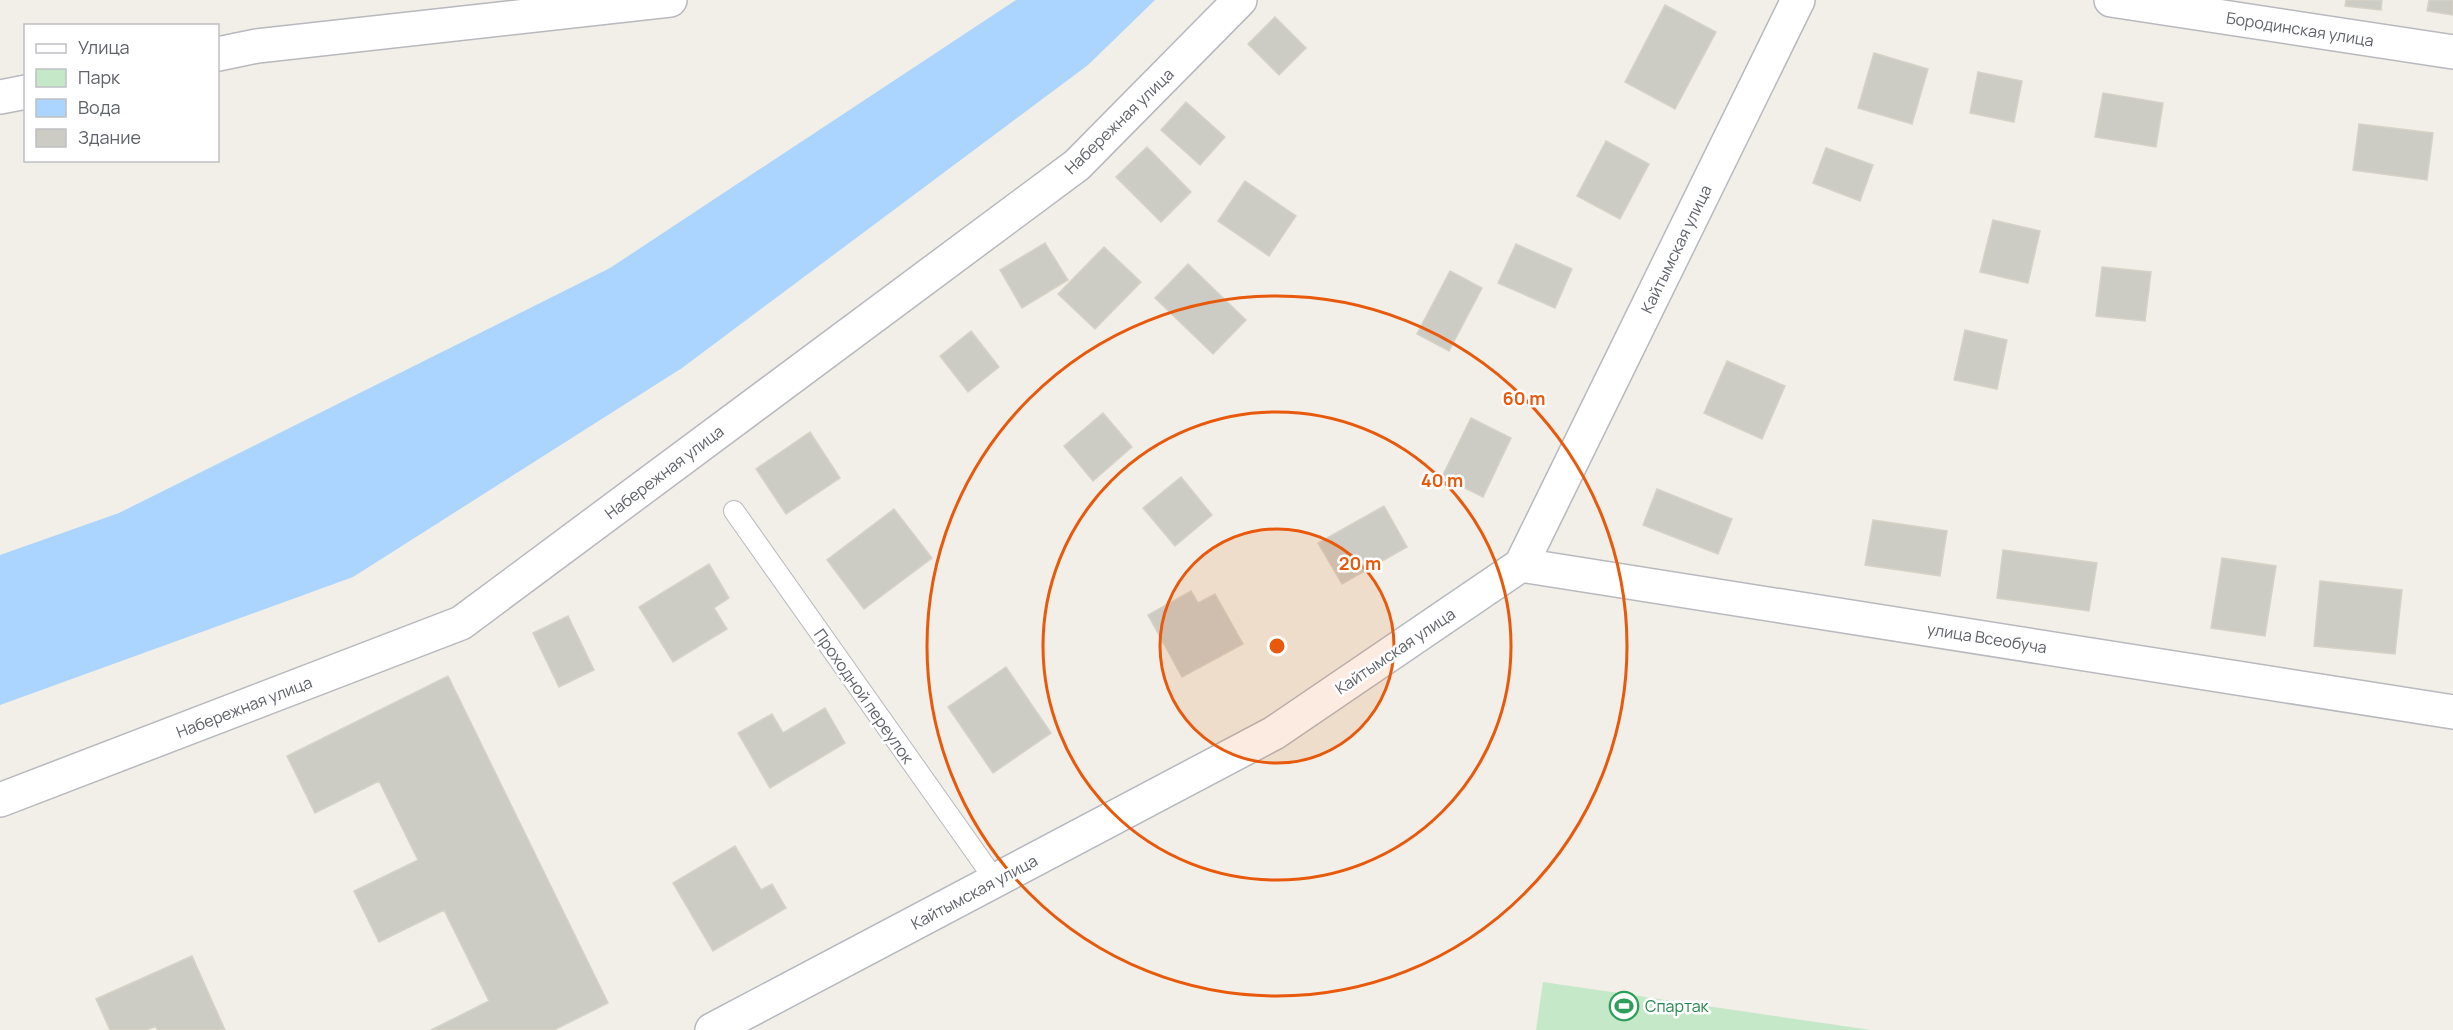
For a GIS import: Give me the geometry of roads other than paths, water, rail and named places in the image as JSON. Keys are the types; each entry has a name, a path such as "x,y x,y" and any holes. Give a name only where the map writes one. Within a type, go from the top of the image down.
{"street":[{"path":"219,54 257,46 670,0"},
{"name":"Набережная улица","path":"0,800 461,623 1077,165 1240,0"},
{"name":"Кайтымская улица","path":"712,1030 1274,733 1521,565 1798,0"},
{"name":"Бородинская улица","path":"2111,0 2453,52"},
{"path":"0,97 24,92"},
{"name":"улица Всеобуча","path":"1521,565 2453,712"}],"lane":[{"name":"Проходной переулок","path":"734,511 995,880"}],"water":[{"path":"1016,0 1155,0 1088,65 682,368 353,577 0,705 0,555 119,513 610,268"}],"place":[{"name":"Спартак","path":"1624,1006"}]}
